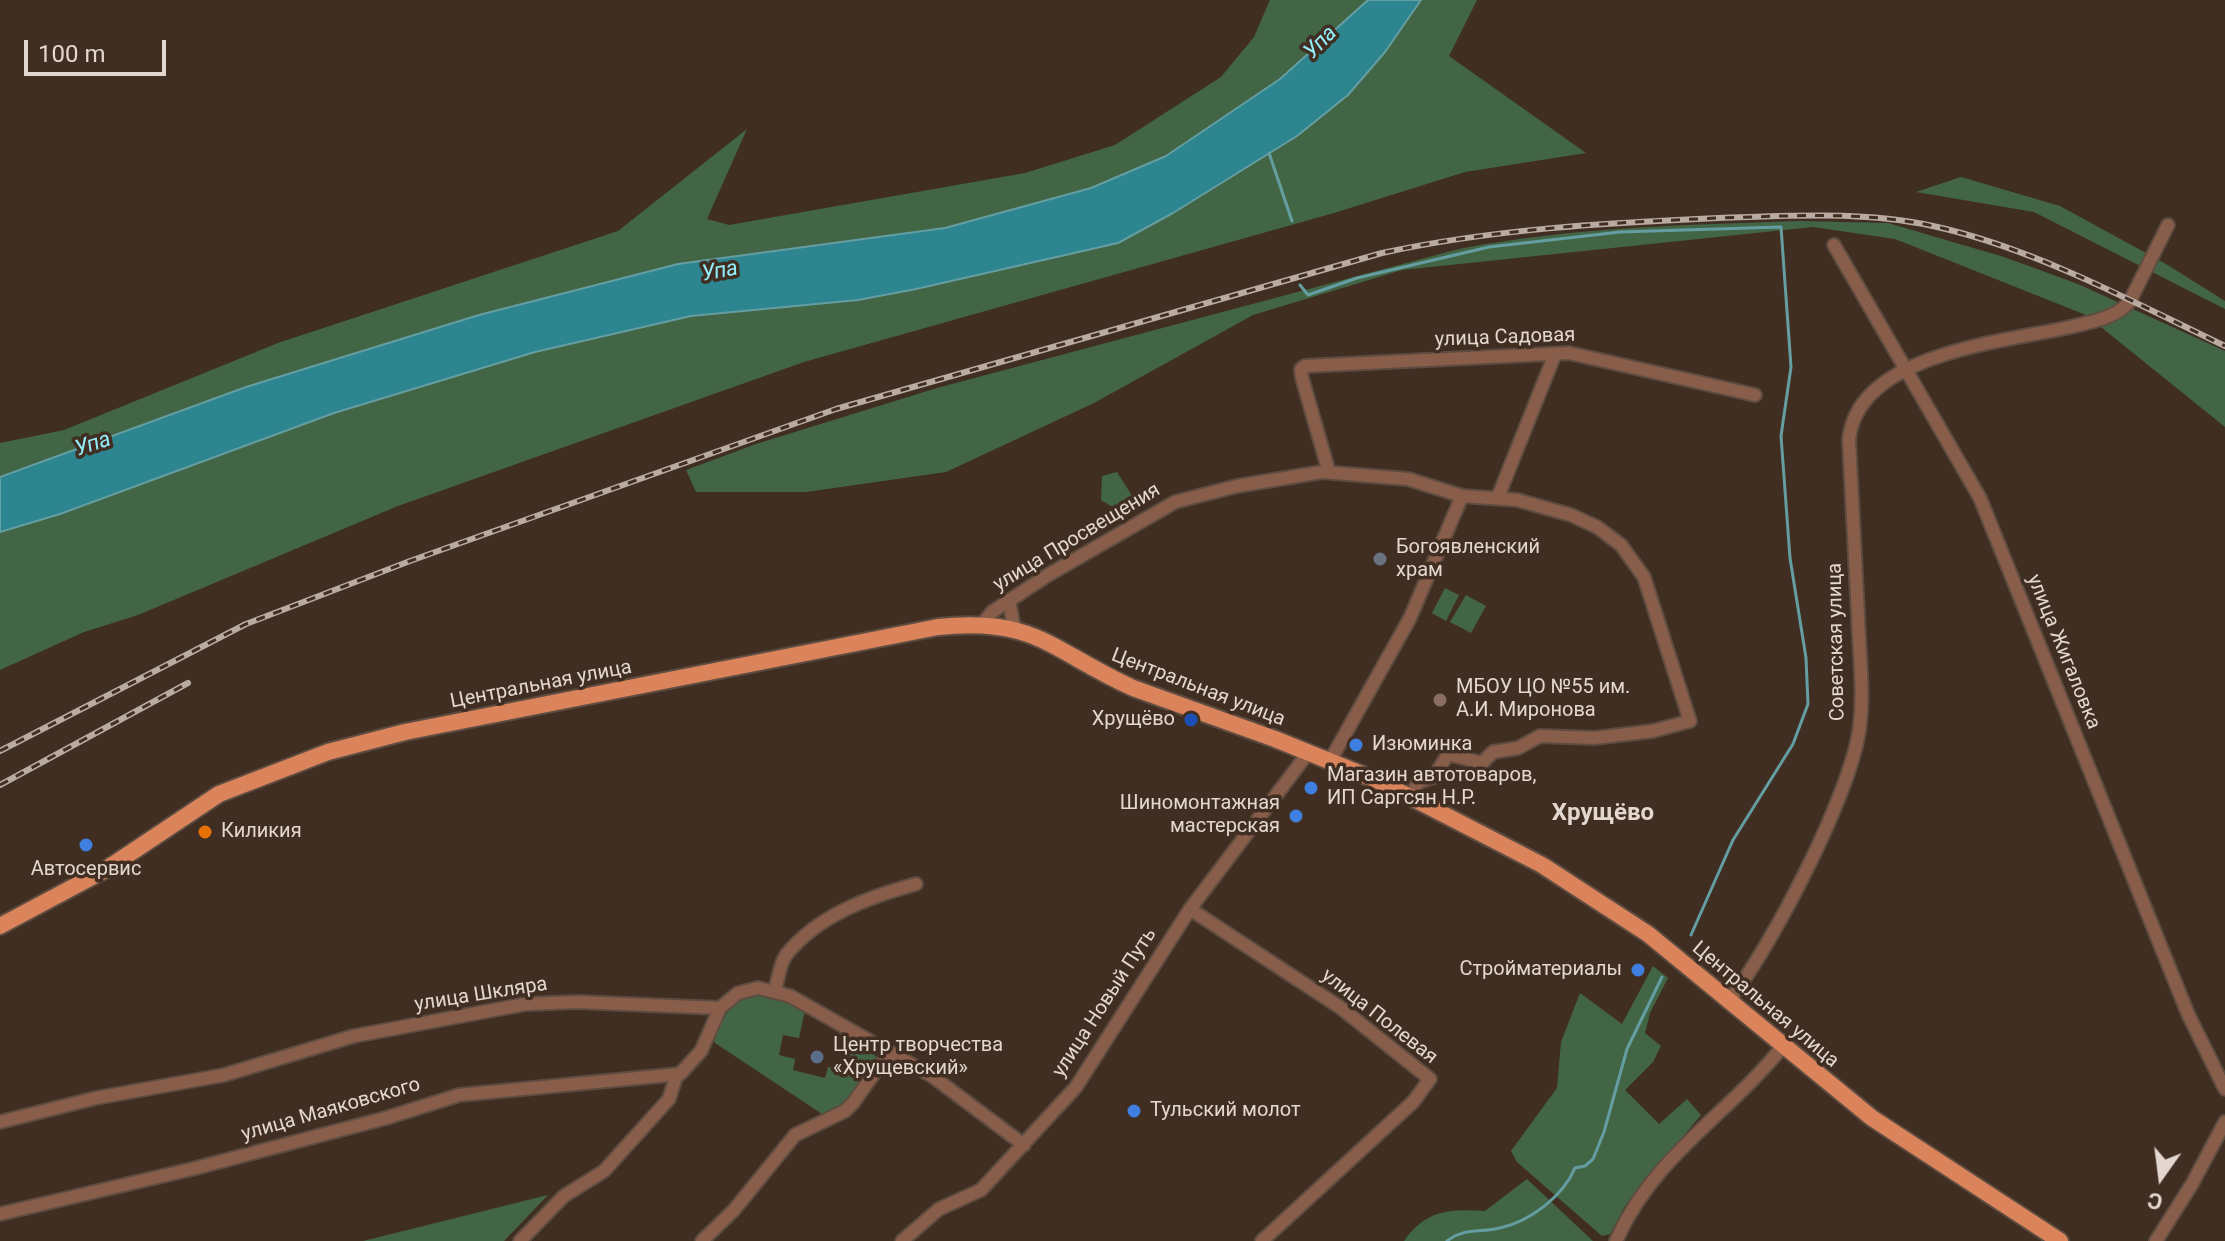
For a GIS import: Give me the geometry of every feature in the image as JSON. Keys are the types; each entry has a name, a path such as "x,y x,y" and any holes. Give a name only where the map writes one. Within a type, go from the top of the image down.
{"main road":[{"name":"Центральная улица","path":"0,926 105,870 219,794 328,752 583,696 938,627 983,623 1044,637 1104,675 1133,688 1330,761 1502,841 1648,934 1872,1118 2060,1241"}],"street":[{"name":"Советская улица","path":"1728,1002 1755,966 1796,886 1831,814 1855,749 1860,723 1861,674 1849,434 1866,401 1904,369 1934,356 2085,323 2119,311 2130,301 2168,225"},
{"name":"улица Жигаловка","path":"1834,245 1980,498 2161,949 2225,1089"},
{"path":"1498,497 1555,354"},
{"name":"улица Садовая","path":"1329,472 1301,369 1307,366 1576,354 1755,395"},
{"name":"улица Просвещения","path":"983,623 1009,600 1171,504 1237,486 1329,472 1408,479 1462,496 1498,497 1589,523 1626,550 1644,577 1690,721 1653,731 1594,738 1540,736 1518,748 1495,751 1482,763 1448,754 1434,777 1418,782 1411,797"},
{"path":"1330,761 1410,618 1462,496"},
{"path":"1009,600 1014,628"},
{"name":"улица Новый Путь","path":"902,1241 939,1209 981,1190 1093,1064 1190,909 1308,753"},
{"path":"775,990 785,956 827,920 867,898 916,884"},
{"name":"улица Полевая","path":"1190,909 1341,1008 1426,1074 1430,1081 1413,1102 1262,1241"},
{"path":"520,1241 564,1196 604,1171 669,1099 677,1074 689,1068 701,1051 720,1008 744,991 762,988 775,990 845,1025 888,1054 932,1076 1024,1145"},
{"name":"улица Шкляра","path":"0,1122 96,1098 224,1075 354,1036 533,1003 720,1008"},
{"path":"1616,1241 1630,1210 1659,1171 1783,1046"},
{"path":"702,1241 734,1210 795,1135 845,1111 888,1054"},
{"name":"улица Маяковского","path":"0,1214 192,1169 386,1118 459,1095 677,1074"},
{"path":"2156,1241 2192,1184 2225,1122"}],"green space":[{"path":"1270,0 1368,0 1280,79 1166,156 1091,188 945,228 678,264 479,315 246,387 0,477 0,443 64,430 278,343 618,231 747,129 707,219 729,225 1025,173 1115,145 1221,77 1254,37"},
{"path":"1421,0 1477,0 1449,56 1586,153 1465,172 1334,213 804,362 398,506 138,615 84,632 0,670 0,532 60,514 334,413 535,352 691,316 858,300 916,289 999,269 1173,213 1297,136 1348,95 1385,52"},
{"path":"1961,177 2060,206 2166,264 2225,301 2225,309 2034,212 1916,192"},
{"path":"1799,221 1888,223 2004,257 2078,284 2225,351 2225,427 2086,315 1895,239 1813,227 1402,270 1253,315 1094,403 946,472 806,492 696,492 686,470 756,444 937,388 1459,249 1586,232"},
{"path":"1117,472 1134,499 1132,507 1116,509 1101,500 1102,476"},
{"path":"1445,588 1459,595 1446,621 1432,613"},
{"path":"1466,595 1486,606 1471,633 1450,622"},
{"path":"1653,966 1668,978 1650,1013 1645,1033 1661,1046 1653,1062 1625,1090 1659,1124 1687,1099 1701,1115 1625,1206 1610,1234 1602,1236 1517,1162 1511,1151 1557,1088 1561,1042 1580,993 1622,1024"},
{"path":"748,993 773,994 805,1010 799,1038 783,1035 779,1055 795,1059 793,1070 825,1078 828,1067 843,1070 847,1051 835,1048 840,1027 870,1048 877,1059 848,1104 825,1116 715,1043 713,1036 730,1007"},
{"path":"1527,1179 1593,1241 1404,1241 1430,1217 1449,1211 1485,1211"},
{"path":"548,1195 504,1241 363,1241"}],"water":[{"name":"Упа","path":"1368,0 1421,0 1385,52 1348,95 1297,136 1173,213 1118,243 858,300 691,316 535,352 334,413 60,514 0,532 0,477 246,387 479,315 678,264 945,228 1091,188 1166,156 1280,79"}],"waterway":[{"path":"1269,153 1292,221"},
{"path":"1300,285 1308,295 1357,278 1489,247 1620,232 1781,227 1791,367 1781,436 1790,558 1806,658 1808,704 1793,744 1733,840 1691,935"},
{"path":"1447,1241 1467,1232 1500,1228 1523,1220 1545,1206 1563,1188 1575,1168 1585,1166 1593,1159 1604,1132 1627,1049 1662,977"}],"railway":[{"path":"0,751 246,624 410,561 836,409 1382,253 1424,245 1549,228 1633,222 1804,216 1890,219 1946,229 2018,251 2088,280 2225,346"},
{"path":"0,785 188,683"}],"place":[{"name":"Богоявленский храм","path":"1380,559"},
{"name":"МБОУ ЦО №55 им. А.И. Миронова","path":"1440,700"},
{"name":"Хрущёво","path":"1191,720"},
{"name":"Изюминка","path":"1356,745"},
{"name":"Магазин автотоваров, ИП Саргсян Н.Р.","path":"1311,788"},
{"name":"Шиномонтажная мастерская","path":"1296,816"},
{"name":"Киликия","path":"205,832"},
{"name":"Автосервис","path":"86,845"},
{"name":"Стройматериалы","path":"1638,970"},
{"name":"Центр творчества «Хрущевский»","path":"817,1057"},
{"name":"Тульский молот","path":"1134,1111"}],"district":[{"name":"Хрущёво","path":"1603,814"}]}
